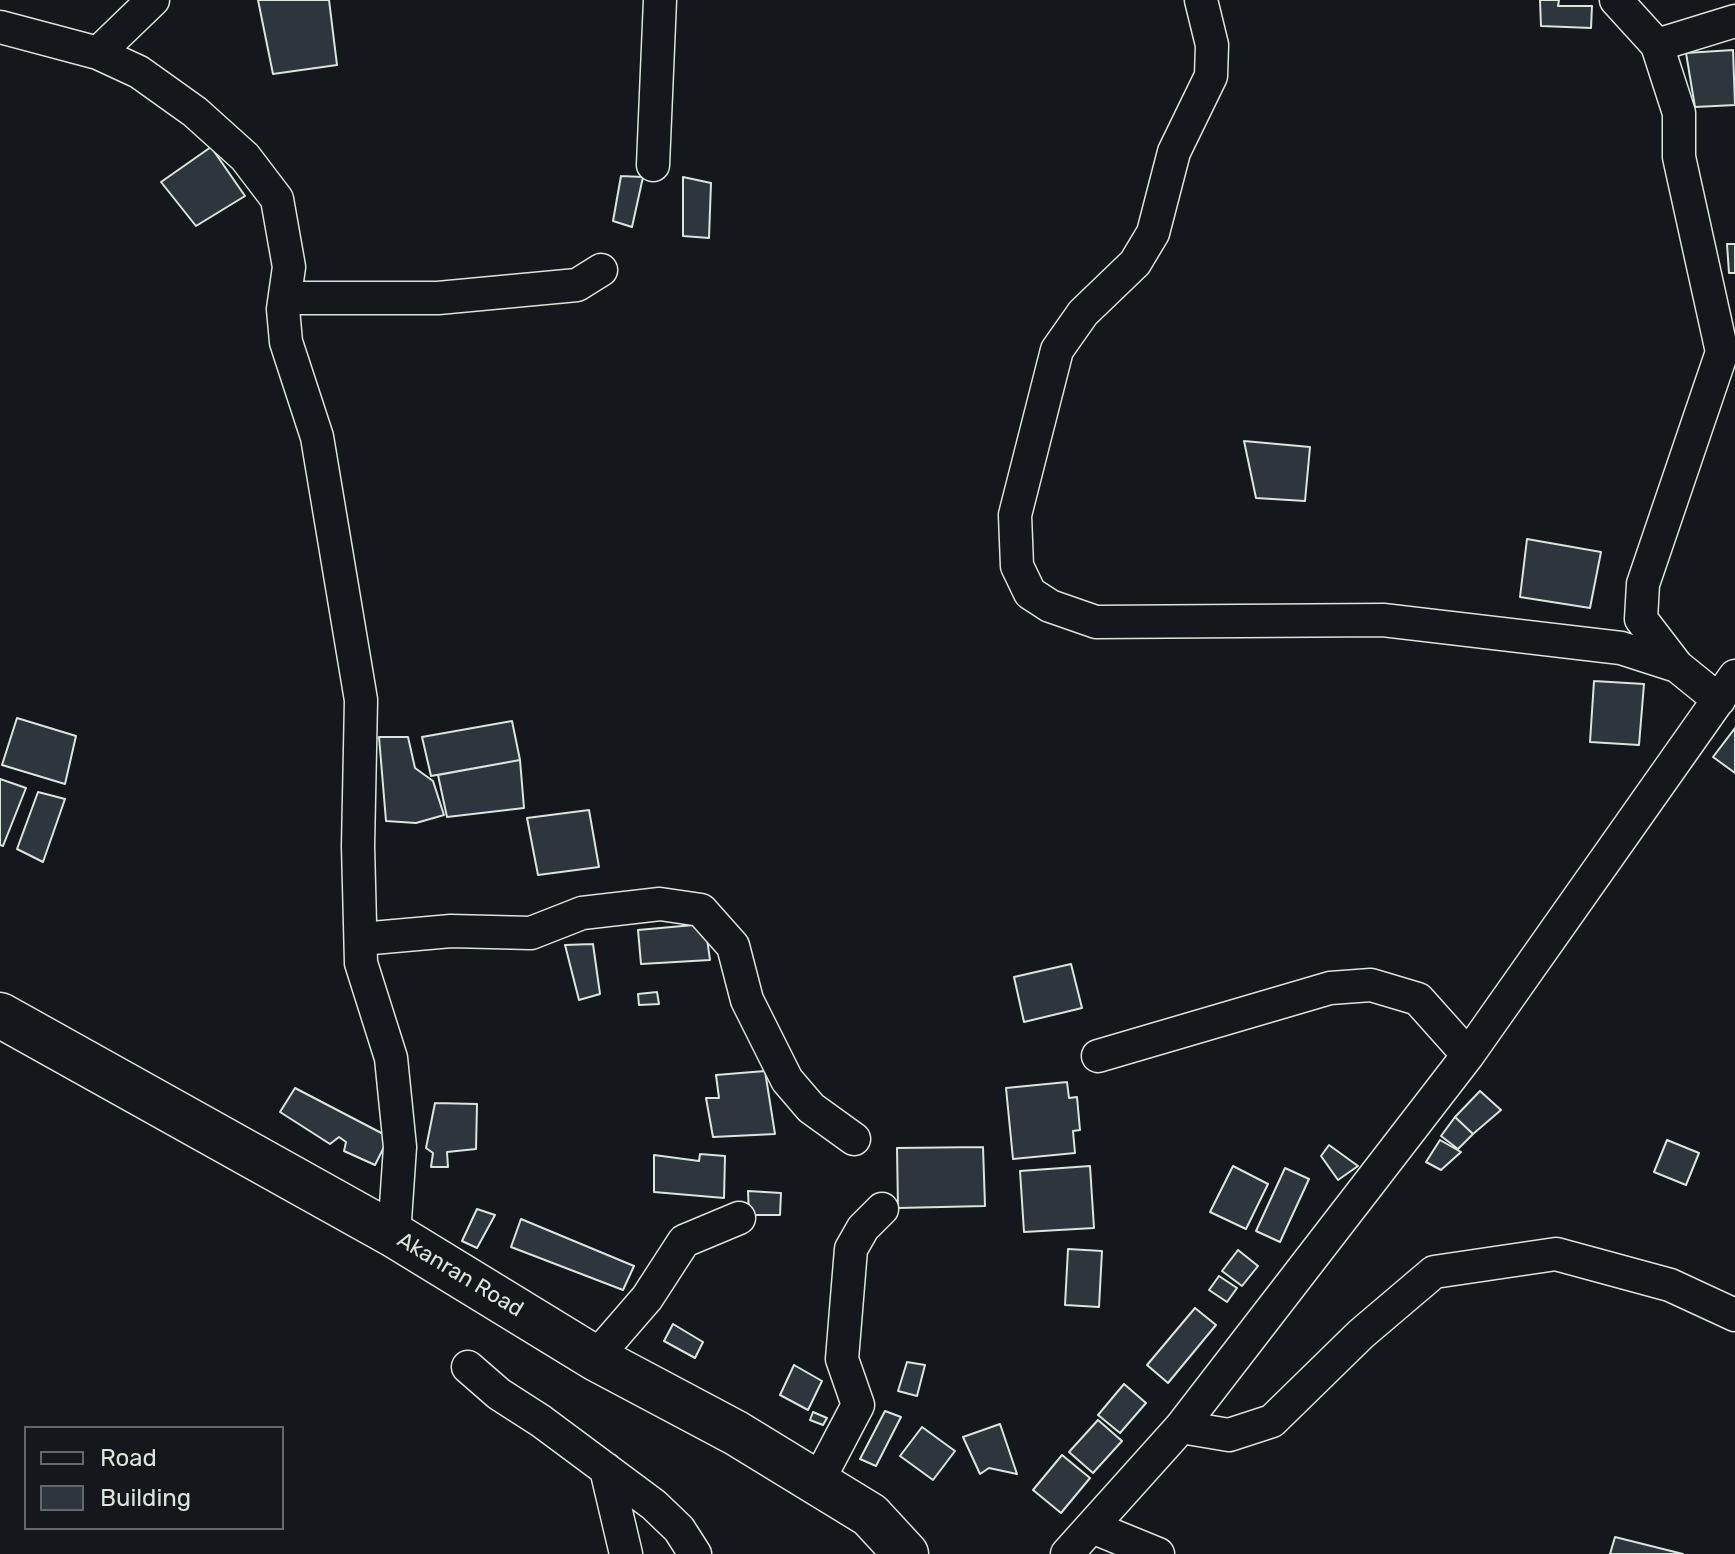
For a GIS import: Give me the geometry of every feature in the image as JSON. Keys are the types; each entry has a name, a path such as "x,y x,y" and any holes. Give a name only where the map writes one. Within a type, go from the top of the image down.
{"main road":[{"name":"Akanran Road","path":"0,1015 394,1235 595,1358 736,1433 870,1515 906,1554"}],"street":[{"path":"98,53 153,0"},
{"path":"653,165 660,0"},
{"path":"1067,1554 1181,1427 1468,1055 1727,688 1677,666 1621,648 1383,620 1096,622 1050,606 1030,593 1017,566 1015,515 1057,350 1083,313 1135,263 1153,233 1174,152 1211,76 1212,45 1201,0"},
{"path":"1616,0 1657,45 1679,113 1679,157 1722,352 1643,584 1641,619 1677,666"},
{"path":"1657,45 1735,21"},
{"path":"0,27 98,53 139,72 195,112 245,157 277,199 289,267 285,298 286,342 317,437 361,700 358,846 361,963 391,1058 400,1147 394,1235"},
{"path":"285,298 438,298 577,285 601,270"},
{"path":"361,939 451,931 531,933 582,913 660,904 701,910 733,946 747,1000 787,1080 811,1108 854,1139"},
{"path":"1098,1056 1330,988 1371,985 1418,999 1468,1055"},
{"path":"817,1483 858,1405 842,1359 851,1249 863,1228 882,1209"},
{"path":"595,1358 647,1298 684,1241 739,1218"},
{"path":"1181,1427 1229,1435 1272,1421 1361,1334 1434,1272 1556,1254 1670,1285 1735,1315"},
{"path":"468,1367 499,1394 663,1513 679,1529 695,1554"},
{"path":"606,1469 626,1554"},
{"path":"1092,1527 1158,1554"}],"building":[{"path":"258,0 329,0 337,65 273,74"},
{"path":"1540,0 1559,0 1558,6 1592,6 1591,28 1541,26"},
{"path":"1733,50 1735,105 1695,107 1686,53"},
{"path":"211,147 245,196 196,226 161,182"},
{"path":"621,176 643,177 632,227 613,221"},
{"path":"683,177 711,183 709,238 683,236"},
{"path":"1727,244 1735,244 1735,273 1729,273"},
{"path":"1244,441 1310,447 1305,501 1256,498"},
{"path":"1527,539 1601,552 1590,608 1520,597"},
{"path":"1594,681 1644,684 1639,745 1590,742"},
{"path":"17,718 76,736 65,784 2,765"},
{"path":"512,721 520,760 431,776 422,737"},
{"path":"1735,728 1735,773 1713,757"},
{"path":"379,737 408,737 415,768 433,781 444,815 416,823 386,821"},
{"path":"520,760 524,808 447,817 438,775"},
{"path":"0,779 26,788 3,846 0,845"},
{"path":"38,792 65,799 43,862 17,849"},
{"path":"589,810 599,867 538,875 527,818"},
{"path":"705,924 710,960 641,964 638,930"},
{"path":"593,944 600,994 579,1000 565,945"},
{"path":"1071,964 1082,1008 1024,1022 1014,977"},
{"path":"657,992 659,1004 639,1005 638,994"},
{"path":"765,1071 775,1134 713,1137 706,1098 719,1098 716,1075"},
{"path":"1067,1082 1069,1098 1077,1097 1080,1130 1073,1131 1075,1153 1013,1159 1006,1088"},
{"path":"295,1088 389,1137 375,1165 344,1151 346,1142 339,1137 330,1144 280,1112"},
{"path":"1480,1091 1501,1110 1473,1134 1455,1117"},
{"path":"435,1103 477,1104 476,1149 447,1152 448,1167 431,1167 433,1153 426,1148"},
{"path":"1455,1117 1473,1134 1458,1149 1441,1136"},
{"path":"1440,1140 1461,1152 1441,1170 1426,1162"},
{"path":"1667,1140 1699,1153 1686,1185 1654,1172"},
{"path":"1329,1145 1358,1166 1338,1180 1321,1156"},
{"path":"983,1147 985,1206 898,1208 897,1148"},
{"path":"700,1154 725,1156 724,1198 654,1192 654,1155 699,1161"},
{"path":"1090,1166 1094,1228 1024,1232 1020,1171"},
{"path":"1233,1166 1268,1184 1246,1229 1210,1212"},
{"path":"1285,1168 1309,1179 1280,1242 1256,1231"},
{"path":"748,1191 781,1193 780,1215 749,1215"},
{"path":"477,1209 495,1215 477,1248 462,1241"},
{"path":"521,1219 634,1266 623,1290 511,1247"},
{"path":"1068,1249 1102,1251 1099,1307 1065,1305"},
{"path":"1238,1250 1258,1266 1242,1286 1222,1271"},
{"path":"1219,1276 1237,1288 1227,1302 1209,1290"},
{"path":"1195,1308 1216,1325 1168,1383 1147,1365"},
{"path":"673,1324 703,1342 695,1358 664,1341"},
{"path":"907,1362 925,1365 917,1396 898,1391"},
{"path":"794,1365 822,1381 808,1410 780,1395"},
{"path":"1124,1384 1146,1403 1120,1433 1098,1415"},
{"path":"885,1411 901,1417 876,1466 860,1459"},
{"path":"813,1412 827,1418 823,1425 810,1420"},
{"path":"1098,1420 1122,1441 1093,1473 1069,1452"},
{"path":"1000,1424 1017,1474 989,1468 980,1474 963,1437"},
{"path":"922,1427 955,1451 933,1480 900,1456"},
{"path":"1062,1455 1090,1478 1061,1513 1033,1490"},
{"path":"1615,1537 1683,1554 1610,1554"}]}
